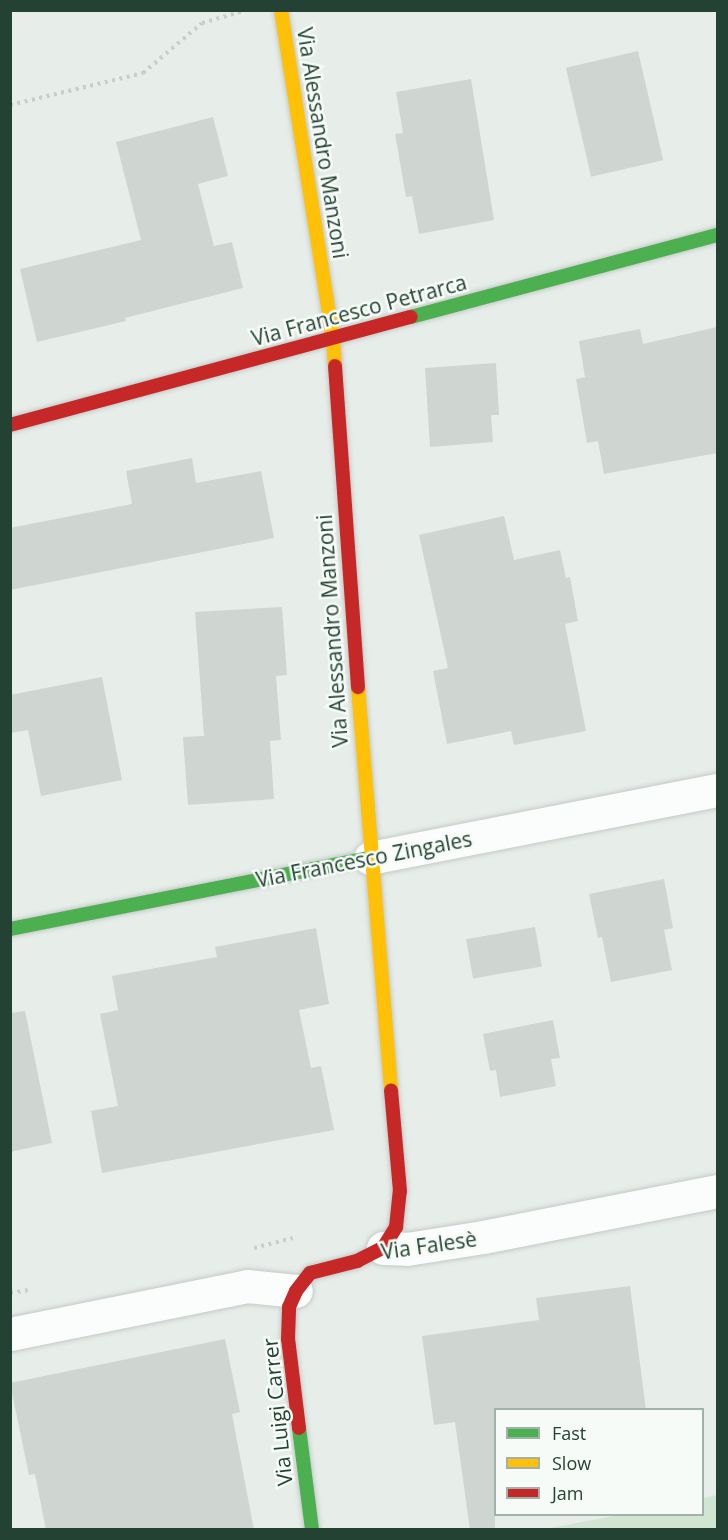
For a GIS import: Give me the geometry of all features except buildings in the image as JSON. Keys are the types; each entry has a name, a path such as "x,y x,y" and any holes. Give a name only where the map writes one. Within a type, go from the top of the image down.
{"street":[{"name":"Via Alessandro Manzoni","path":"281,10 333,338 370,858 400,1191 396,1227 383,1248"},
{"name":"Via Francesco Petrarca","path":"10,425 717,235"},
{"name":"Via Francesco Zingales","path":"10,929 717,790"},
{"name":"Via Falesè","path":"296,1291 310,1272 357,1261 383,1248 408,1249 450,1243 717,1191"},
{"path":"10,1334 247,1286 296,1291"},
{"name":"Via Luigi Carrer","path":"296,1291 289,1307 288,1339 312,1530"}],"path":[{"path":"10,105 143,73 202,23 244,10"},
{"path":"249,1249 294,1238"}],"green space":[{"path":"717,1495 717,1529 545,1529 614,1516 704,1516 704,1498"}],"traffic: fast":[{"path":"411,317 718,235"},
{"path":"10,929 370,858"},
{"path":"299,1428 312,1530"}],"traffic: slow":[{"path":"281,10 333,338 335,366"},
{"path":"358,687 391,1090"}],"traffic: jam":[{"path":"10,425 411,317"},
{"path":"335,366 358,687"},
{"path":"299,1428 288,1339 289,1307 296,1291 310,1273 357,1261 383,1248 396,1227 400,1191 391,1090"}]}
